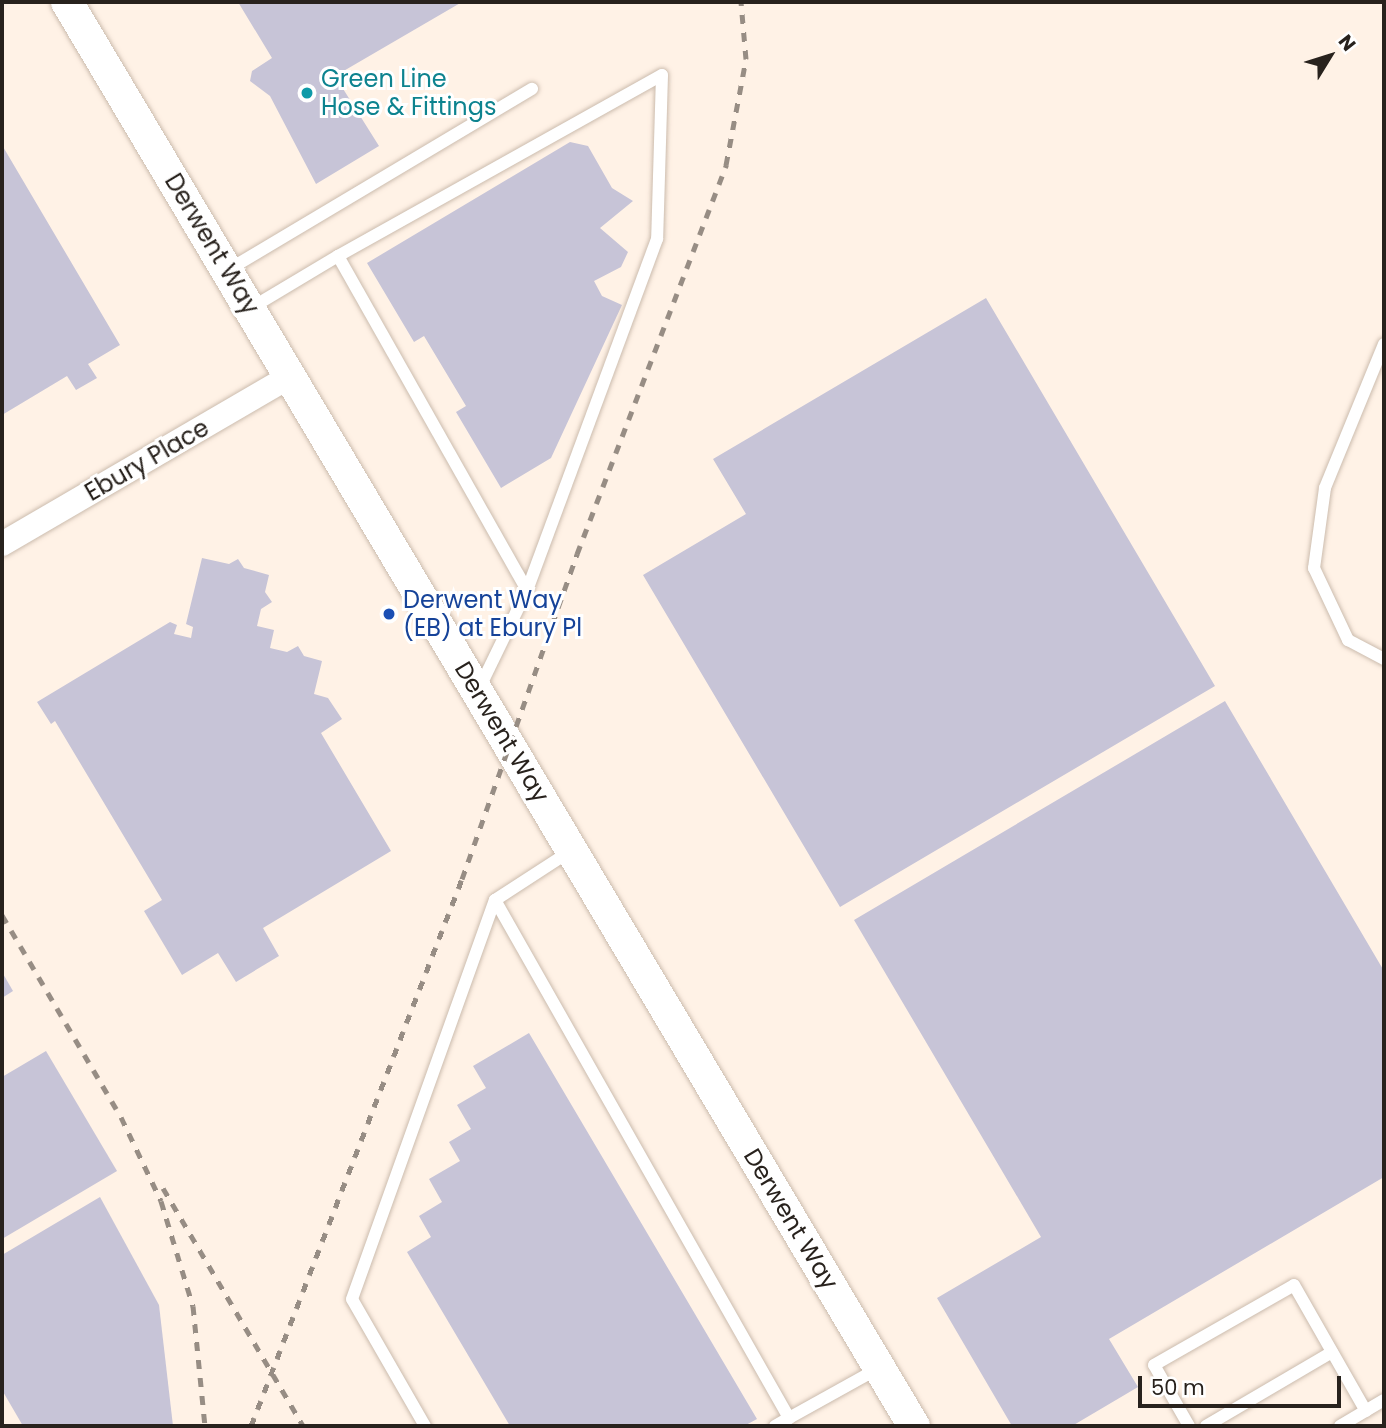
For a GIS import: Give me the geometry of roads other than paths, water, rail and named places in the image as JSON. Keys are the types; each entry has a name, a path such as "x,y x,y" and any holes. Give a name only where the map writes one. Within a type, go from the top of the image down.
{"street":[{"name":"Derwent Way","path":"67,2 879,1368 906,1424"},
{"name":"Ebury Place","path":"2,544 291,376"}],"lane":[{"path":"251,308 338,256 662,75 657,239 527,590 478,691"},
{"path":"228,271 532,89"},
{"path":"338,256 527,590"},
{"path":"1384,344 1325,488 1314,568 1348,639 1384,659"},
{"path":"425,1426 352,1299 495,900 572,850"},
{"path":"495,900 789,1418"},
{"path":"1189,1426 1154,1365 1294,1285 1366,1411"},
{"path":"1206,1426 1332,1352"},
{"path":"775,1426 879,1368"},
{"path":"1340,1426 1384,1400"}],"railway":[{"path":"251,1426 462,879 577,554 726,165 746,59 741,2"},
{"path":"2,915 121,1117 161,1201 193,1306 205,1426"},
{"path":"163,1188 303,1426"}],"place":[{"name":"Green Line Hose & Fittings","path":"307,93"},
{"name":"Derwent Way (EB) at Ebury Pl","path":"389,614"}]}
